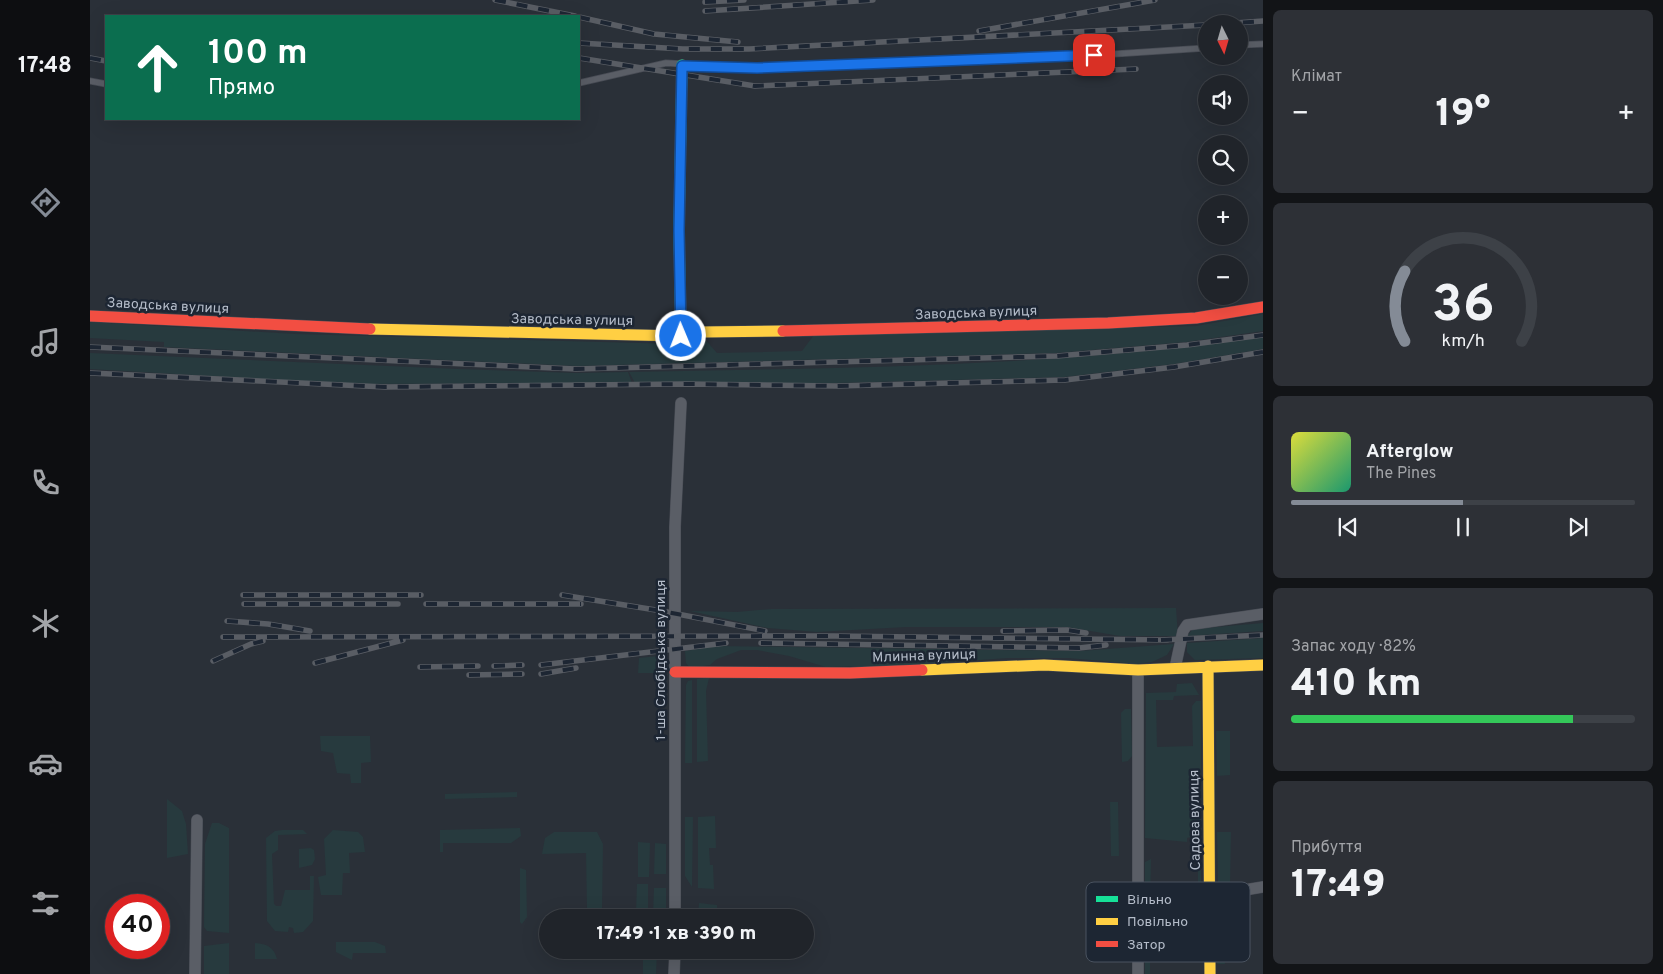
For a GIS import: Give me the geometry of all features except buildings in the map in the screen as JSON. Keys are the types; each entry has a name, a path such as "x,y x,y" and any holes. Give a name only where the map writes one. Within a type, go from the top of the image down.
{"street":[{"path":"681,336 680,155 682,66"},
{"name":"Заводська вулиця","path":"90,316 295,328 681,336 702,332 952,328 1108,323 1196,318 1263,307"},
{"name":"1-ша Слобідська вулиця","path":"675,909 675,528 681,403"},
{"path":"1175,668 1183,630 1187,625 1263,614"},
{"name":"Млинна вулиця","path":"675,672 895,672 1044,665 1138,670 1263,665"},
{"name":"Садова вулиця","path":"1208,666 1210,882"},
{"path":"1138,670 1138,882"},
{"path":"195,974 197,820"},
{"path":"1250,889 1263,887"},
{"path":"674,959 674,974"}],"lane":[{"path":"1248,45 1263,44"},
{"path":"580,83 666,63 682,66 757,68 1038,59 1198,49"},
{"path":"90,81 105,84"}],"green space":[{"path":"1263,314 1263,331 1186,342 1056,353 577,366 164,347 164,342 90,338 90,322 295,334 677,344 684,338 702,336 717,353 802,351 814,335 1196,326"},
{"path":"1263,337 1263,349 1174,364 1064,377 837,383 635,383 629,372 867,367 1026,360 1105,355"},
{"path":"90,353 458,369 576,373 628,372 632,383 344,384 90,369"},
{"path":"1176,608 1178,636 1120,636 1067,627 906,627 817,632 768,628 690,611 737,612 771,609"},
{"path":"1263,623 1263,631 1187,636 1193,629"},
{"path":"1263,638 1263,658 1195,660 1187,652 1187,643"},
{"path":"1174,644 1167,655 1152,662 1137,664 1068,658 1008,658 894,666 826,667 789,656 757,650 741,650 717,659 710,665 690,668 686,663 685,651 717,646 1080,651"},
{"path":"658,656 658,673 638,673 639,658"},
{"path":"709,678 706,691 708,761 697,762 697,679"},
{"path":"692,680 692,763 685,763 686,685 688,681"},
{"path":"1192,683 1199,695 1174,696 1173,700 1156,700 1157,747 1193,746 1192,706 1196,701 1201,701 1201,882 1198,882 1198,835 1187,838 1187,842 1145,838 1146,693 1176,692 1177,684"},
{"path":"1125,709 1131,709 1132,756 1128,761 1122,762 1121,713"},
{"path":"1216,731 1230,731 1230,775 1217,776"},
{"path":"320,736 370,736 371,762 361,763 361,783 351,783 350,774 337,773 333,753 321,751"},
{"path":"517,792 517,797 445,799 445,794"},
{"path":"167,799 182,811 186,824 188,854 167,858"},
{"path":"1110,802 1118,802 1119,856 1111,856"},
{"path":"715,816 716,848 709,848 710,865 713,865 714,889 698,888 698,817"},
{"path":"685,817 693,817 692,887 685,876"},
{"path":"212,823 219,823 229,828 229,933 207,931 204,927 205,844"},
{"path":"520,828 521,836 511,843 443,843 443,852 440,852 440,830"},
{"path":"303,830 307,834 278,835 278,850 272,854 274,904 276,906 281,906 285,890 310,890 310,876 314,876 313,921 303,932 294,933 293,928 289,927 288,932 275,931 267,921 266,838 275,831"},
{"path":"333,830 358,832 363,837 365,852 349,853 350,873 343,873 342,895 321,895 318,877 326,875 324,839"},
{"path":"554,832 597,832 603,844 602,908 587,908 586,853 542,854 545,838"},
{"path":"1217,832 1231,832 1230,882 1218,882"},
{"path":"638,842 650,843 649,877 638,877"},
{"path":"655,843 666,844 666,874 654,874"},
{"path":"311,848 314,850 315,859 312,865 299,868 299,849"},
{"path":"1151,859 1151,882 1145,882 1145,862"},
{"path":"520,868 526,870 527,917 522,924 520,922"},
{"path":"637,884 648,884 648,909 636,909"},
{"path":"654,888 666,888 666,909 653,909"},
{"path":"699,903 717,905 717,909 699,909"},
{"path":"336,942 375,942 385,946 386,953 353,953 352,960 336,952"},
{"path":"229,943 229,974 204,974 204,946"},
{"path":"255,943 269,947 277,959 255,959"},
{"path":"643,959 657,959 656,974 643,974"},
{"path":"1145,962 1150,962 1150,974 1145,974"},
{"path":"1217,962 1225,962 1225,964 1217,964"}],"railway":[{"path":"495,0 570,15"},
{"path":"705,2 744,0"},
{"path":"705,11 873,0"},
{"path":"979,31 1155,0"},
{"path":"580,17 654,34 738,42"},
{"path":"1248,22 1263,21"},
{"path":"580,43 683,49 749,49 1198,25"},
{"path":"90,58 105,61"},
{"path":"580,58 755,86 1136,69"},
{"path":"90,347 576,369 1057,356 1187,345 1263,335"},
{"path":"90,373 385,387 686,384 837,386 1065,380 1174,367 1263,352"},
{"path":"243,595 421,595"},
{"path":"562,595 662,611 765,631"},
{"path":"244,604 398,604"},
{"path":"426,604 581,604"},
{"path":"227,621 268,624 310,631"},
{"path":"1003,631 1067,630 1086,633"},
{"path":"1161,640 1263,635"},
{"path":"223,637 834,636 1168,640"},
{"path":"315,663 403,640"},
{"path":"213,661 251,644 263,641"},
{"path":"541,665 726,643"},
{"path":"761,643 1079,648 1106,645"},
{"path":"494,666 522,665"},
{"path":"420,667 478,666"},
{"path":"541,674 576,668"},
{"path":"469,675 522,674"}],"traffic: fast":[{"path":"681,336 679,231 682,65"}],"traffic: slow":[{"path":"370,329 681,336 702,332 783,331"},
{"path":"922,670 1044,665 1138,670 1263,665"},
{"path":"1208,666 1209,882"},
{"path":"1210,962 1210,974"}],"traffic: jam":[{"path":"783,331 1108,323 1196,318 1263,307"},
{"path":"90,316 370,329"},
{"path":"675,672 850,673 922,670"}],"route":[{"path":"681,336 679,230 682,66 757,68 1038,59 1094,55"}]}
